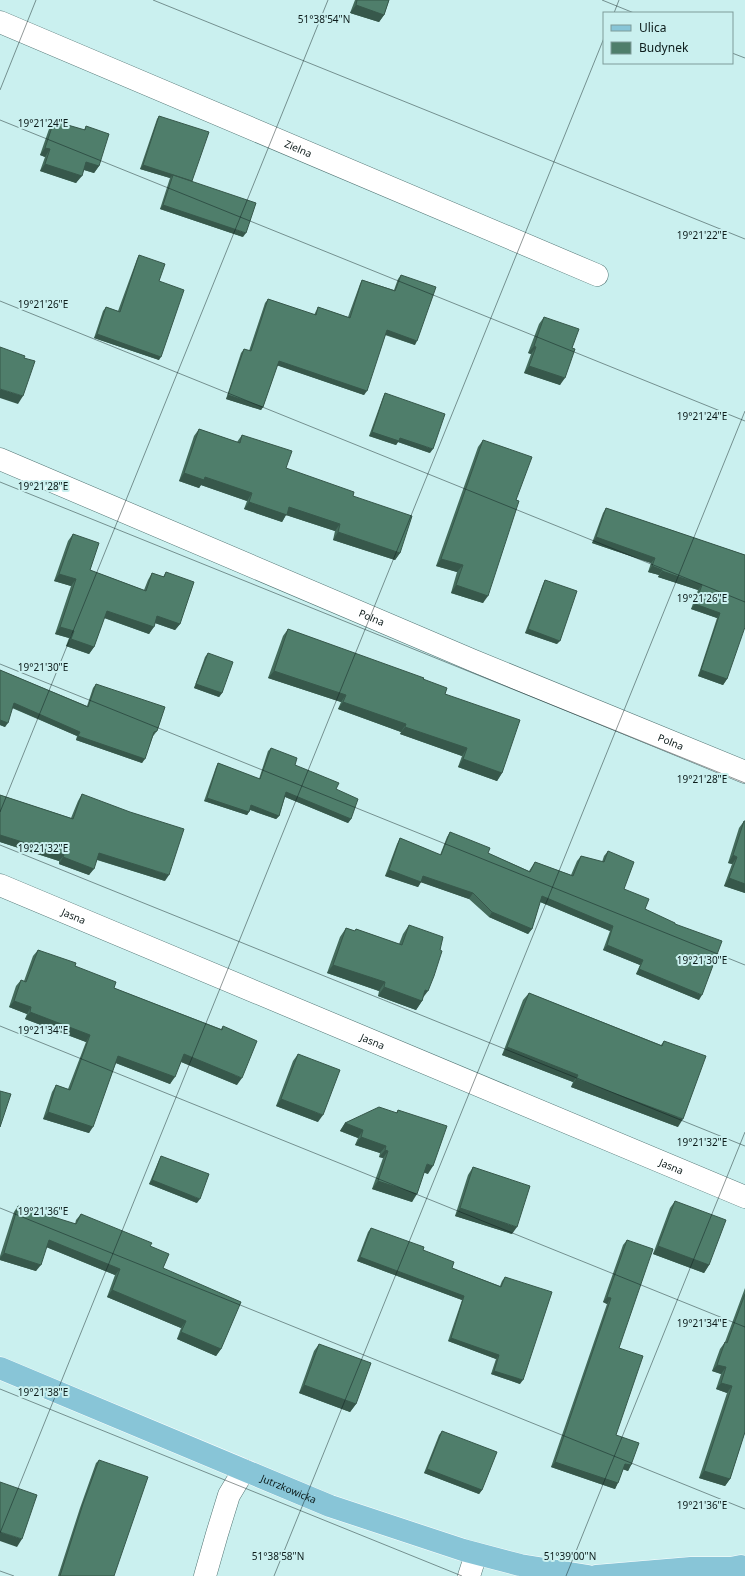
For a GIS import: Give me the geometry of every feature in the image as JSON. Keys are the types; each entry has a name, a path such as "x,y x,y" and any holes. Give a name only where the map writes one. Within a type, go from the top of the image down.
{"main road":[{"name":"Jutrzkowicka","path":"0,1368 330,1506 476,1554 520,1565 588,1576"},
{"path":"596,1576 691,1568 741,1568"}],"street":[{"name":"Zielna","path":"0,22 597,275"},
{"name":"Polna","path":"0,459 472,660 745,772"},
{"name":"Jasna","path":"0,885 745,1197"},
{"path":"205,1576 230,1495 244,1470"},
{"path":"469,1576 476,1554"}],"building":[{"path":"357,0 389,0 384,15 356,5"},
{"path":"159,116 209,132 192,181 143,165"},
{"path":"54,121 85,130 86,126 109,134 99,166 86,162 82,176 45,164 50,149 45,148"},
{"path":"173,175 256,203 246,233 163,205"},
{"path":"139,255 165,264 159,281 184,290 161,357 97,334 106,307 120,312"},
{"path":"401,275 436,287 417,341 387,330 367,391 279,361 263,407 228,395 244,349 251,351 268,299 316,315 318,307 350,318 362,280 395,291"},
{"path":"544,317 579,329 572,348 575,349 565,378 529,366"},
{"path":"0,347 25,356 24,358 35,361 23,396 0,389"},
{"path":"385,393 445,414 433,449 400,438 399,441 372,432"},
{"path":"199,429 240,443 242,435 292,451 286,468 354,492 353,496 412,516 400,553 338,532 340,524 289,507 287,515 249,502 252,493 205,477 204,480 184,473"},
{"path":"483,440 532,457 516,500 519,501 488,596 456,585 463,565 441,559"},
{"path":"606,508 745,555 745,627 727,679 701,670 720,613 695,604 702,585 652,566 655,558 596,537"},
{"path":"73,534 99,543 90,570 146,591 152,573 164,577 166,572 194,582 180,624 157,616 154,627 107,611 94,647 71,639 74,631 60,627 76,579 59,574"},
{"path":"545,580 577,591 560,641 528,629"},
{"path":"288,629 424,678 423,679 447,688 445,694 520,720 502,773 463,759 467,748 405,727 406,724 343,702 346,695 274,671"},
{"path":"208,653 233,662 222,693 196,684"},
{"path":"0,670 88,707 96,684 165,707 157,731 154,732 145,759 78,736 80,732 14,703 8,723 0,720"},
{"path":"271,748 297,758 295,765 339,783 336,789 358,799 351,819 286,792 279,816 251,805 249,812 207,798 218,763 260,779"},
{"path":"82,794 130,812 184,829 169,875 99,853 94,869 63,857 64,855 0,835 0,795 73,819"},
{"path":"744,821 745,884 729,878 737,857 733,855"},
{"path":"450,832 490,848 488,853 530,872 535,862 573,876 581,856 604,862 608,851 634,862 624,889 649,899 645,909 675,924 722,941 702,995 639,969 643,960 607,945 613,926 542,896 532,929 492,912 473,893 423,876 421,882 389,870 400,838 441,855"},
{"path":"409,925 443,937 440,950 442,951 434,976 428,991 425,990 422,1001 384,987 385,982 333,965 346,928 355,931 356,929 402,945"},
{"path":"38,950 76,963 75,966 116,982 114,988 222,1030 223,1026 257,1041 242,1078 184,1054 175,1077 118,1056 93,1127 48,1112 56,1085 70,1090 90,1035 30,1012 31,1007 14,1001 21,980 26,982"},
{"path":"529,993 662,1046 664,1041 706,1056 683,1119 576,1079 578,1075 507,1047"},
{"path":"298,1054 340,1070 323,1115 281,1099"},
{"path":"0,1091 11,1094 0,1127"},
{"path":"379,1107 397,1113 398,1110 447,1126 433,1166 427,1164 417,1194 378,1181 388,1151 385,1150 386,1146 361,1137 363,1130 345,1123"},
{"path":"161,1156 209,1174 200,1199 152,1180"},
{"path":"473,1167 530,1186 517,1227 460,1208"},
{"path":"675,1201 726,1220 709,1265 658,1246"},
{"path":"18,1206 76,1224 81,1214 152,1243 150,1246 169,1254 163,1268 241,1302 221,1349 181,1332 186,1321 112,1290 120,1269 49,1240 41,1265 4,1253"},
{"path":"371,1228 424,1247 423,1250 454,1262 452,1268 501,1287 505,1277 552,1292 523,1380 494,1371 499,1355 451,1338 464,1296 360,1257"},
{"path":"627,1240 653,1249 619,1348 643,1356 616,1435 639,1443 631,1465 625,1464 618,1483 555,1462 611,1298 607,1297"},
{"path":"745,1294 745,1432 730,1479 704,1471 732,1386 721,1383 726,1367 717,1365 725,1342 727,1343"},
{"path":"319,1344 371,1363 356,1404 304,1385"},
{"path":"442,1431 497,1452 482,1490 427,1469"},
{"path":"99,1460 148,1477 114,1576 60,1576 83,1504"},
{"path":"0,1482 37,1495 22,1539 0,1532"}]}
